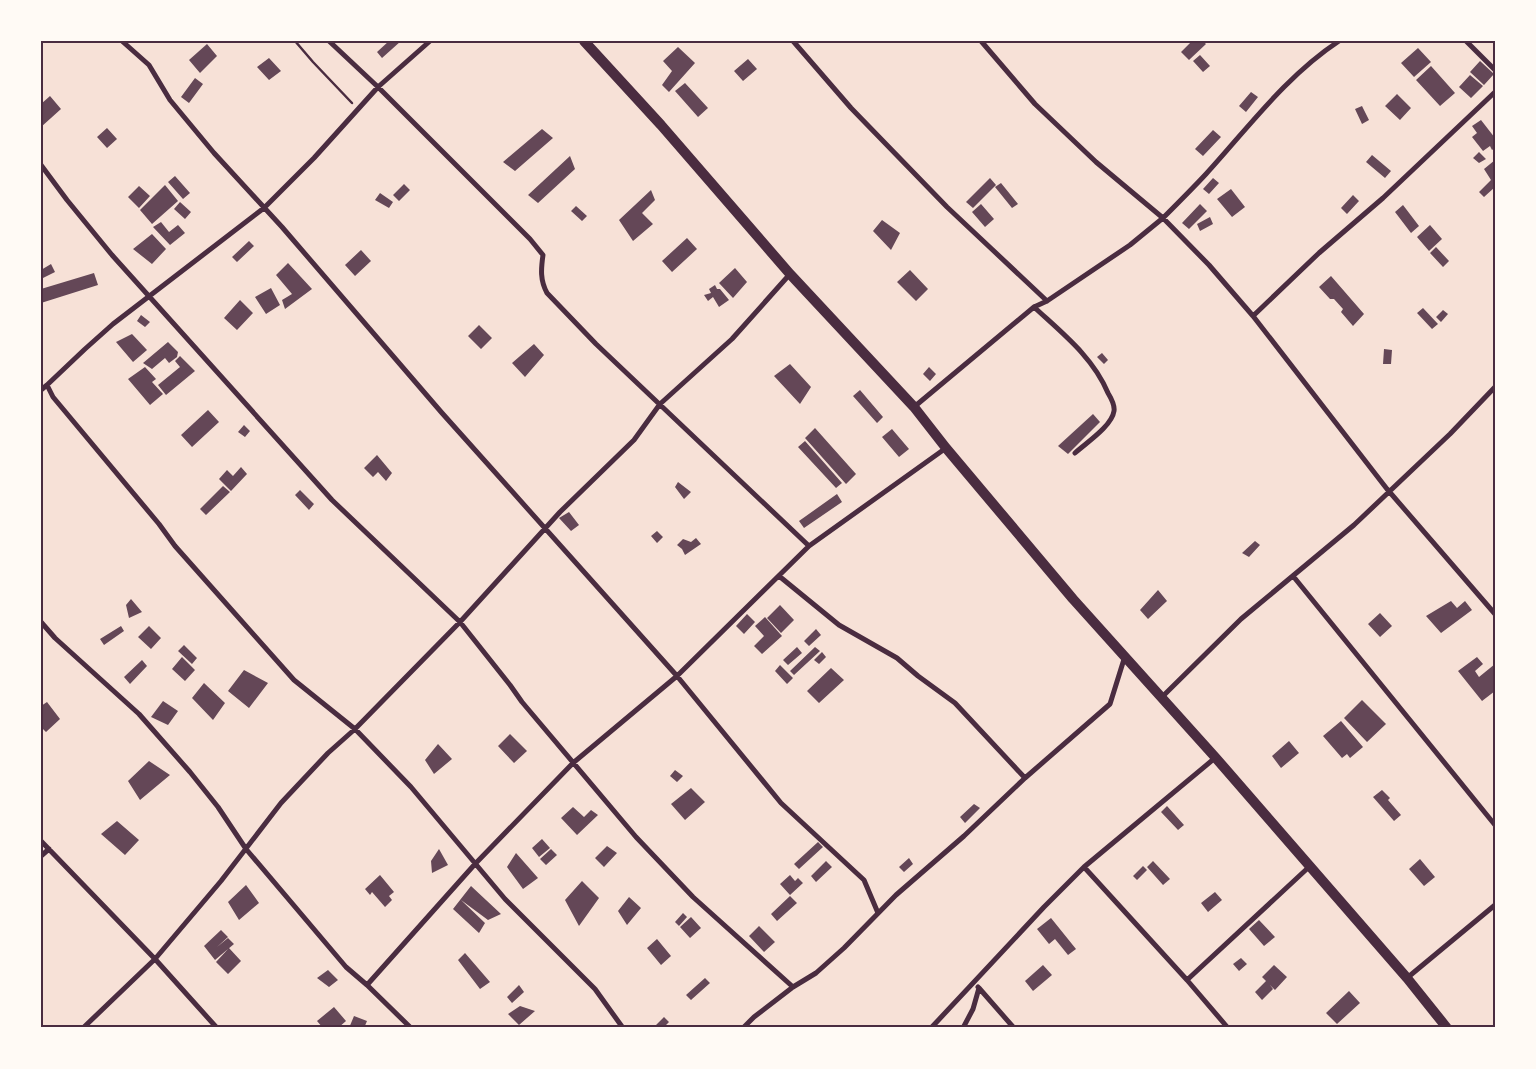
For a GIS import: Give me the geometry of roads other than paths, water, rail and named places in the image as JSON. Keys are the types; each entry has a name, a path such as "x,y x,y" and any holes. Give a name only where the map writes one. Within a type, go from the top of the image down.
{"highway":[{"path":"584,41 661,125 790,274 914,407 946,448 1073,599 1215,757 1407,978 1447,1028"}],"street":[{"path":"122,41 149,65 170,100 214,153 282,227 442,413 547,528 677,676 781,803 864,880 878,913"},
{"path":"330,41 543,254 542,284 547,293 596,344 809,546"},
{"path":"41,390 113,324 264,208 314,158 378,87 430,41"},
{"path":"793,41 851,108 934,194 1047,301"},
{"path":"981,41 1035,104 1096,162 1163,218 1208,265 1253,316 1389,492 1495,614"},
{"path":"914,407 1034,307 1047,301 1130,246 1163,218 1264,107 1318,56 1339,41"},
{"path":"1466,41 1495,70"},
{"path":"1253,316 1319,253 1383,198 1495,92"},
{"path":"41,165 112,255 332,500 460,622 522,702 636,837 693,897 793,987"},
{"path":"83,1028 155,959 204,903 281,803 328,753 355,729 460,622 560,512 634,440 660,404 732,339 790,274"},
{"path":"1034,307 1093,364 1103,381 1113,405 1114,412 1106,426 1076,452"},
{"path":"48,385 53,397 210,587 294,680 355,729 411,787 506,899 595,989 623,1028"},
{"path":"1162,697 1241,618 1354,525 1450,434 1495,387"},
{"path":"366,985 475,864 573,763 677,676 809,546 946,448"},
{"path":"779,576 839,625 897,658 955,703 1025,778"},
{"path":"1293,576 1495,825"},
{"path":"41,622 55,638 139,714 190,772 218,807 246,849 346,967 411,1028"},
{"path":"743,1028 754,1017 793,987 816,973 844,948 878,913 1025,778 1110,704 1125,656"},
{"path":"931,1028 1044,907 1084,868 1215,757"},
{"path":"41,841 155,959 217,1028"},
{"path":"41,856 49,849"},
{"path":"1187,980 1310,866"},
{"path":"1084,868 1187,980 1228,1028"},
{"path":"1407,978 1495,905"},
{"path":"974,983 1014,1028"},
{"path":"962,1028 973,1009 979,988"}]}
